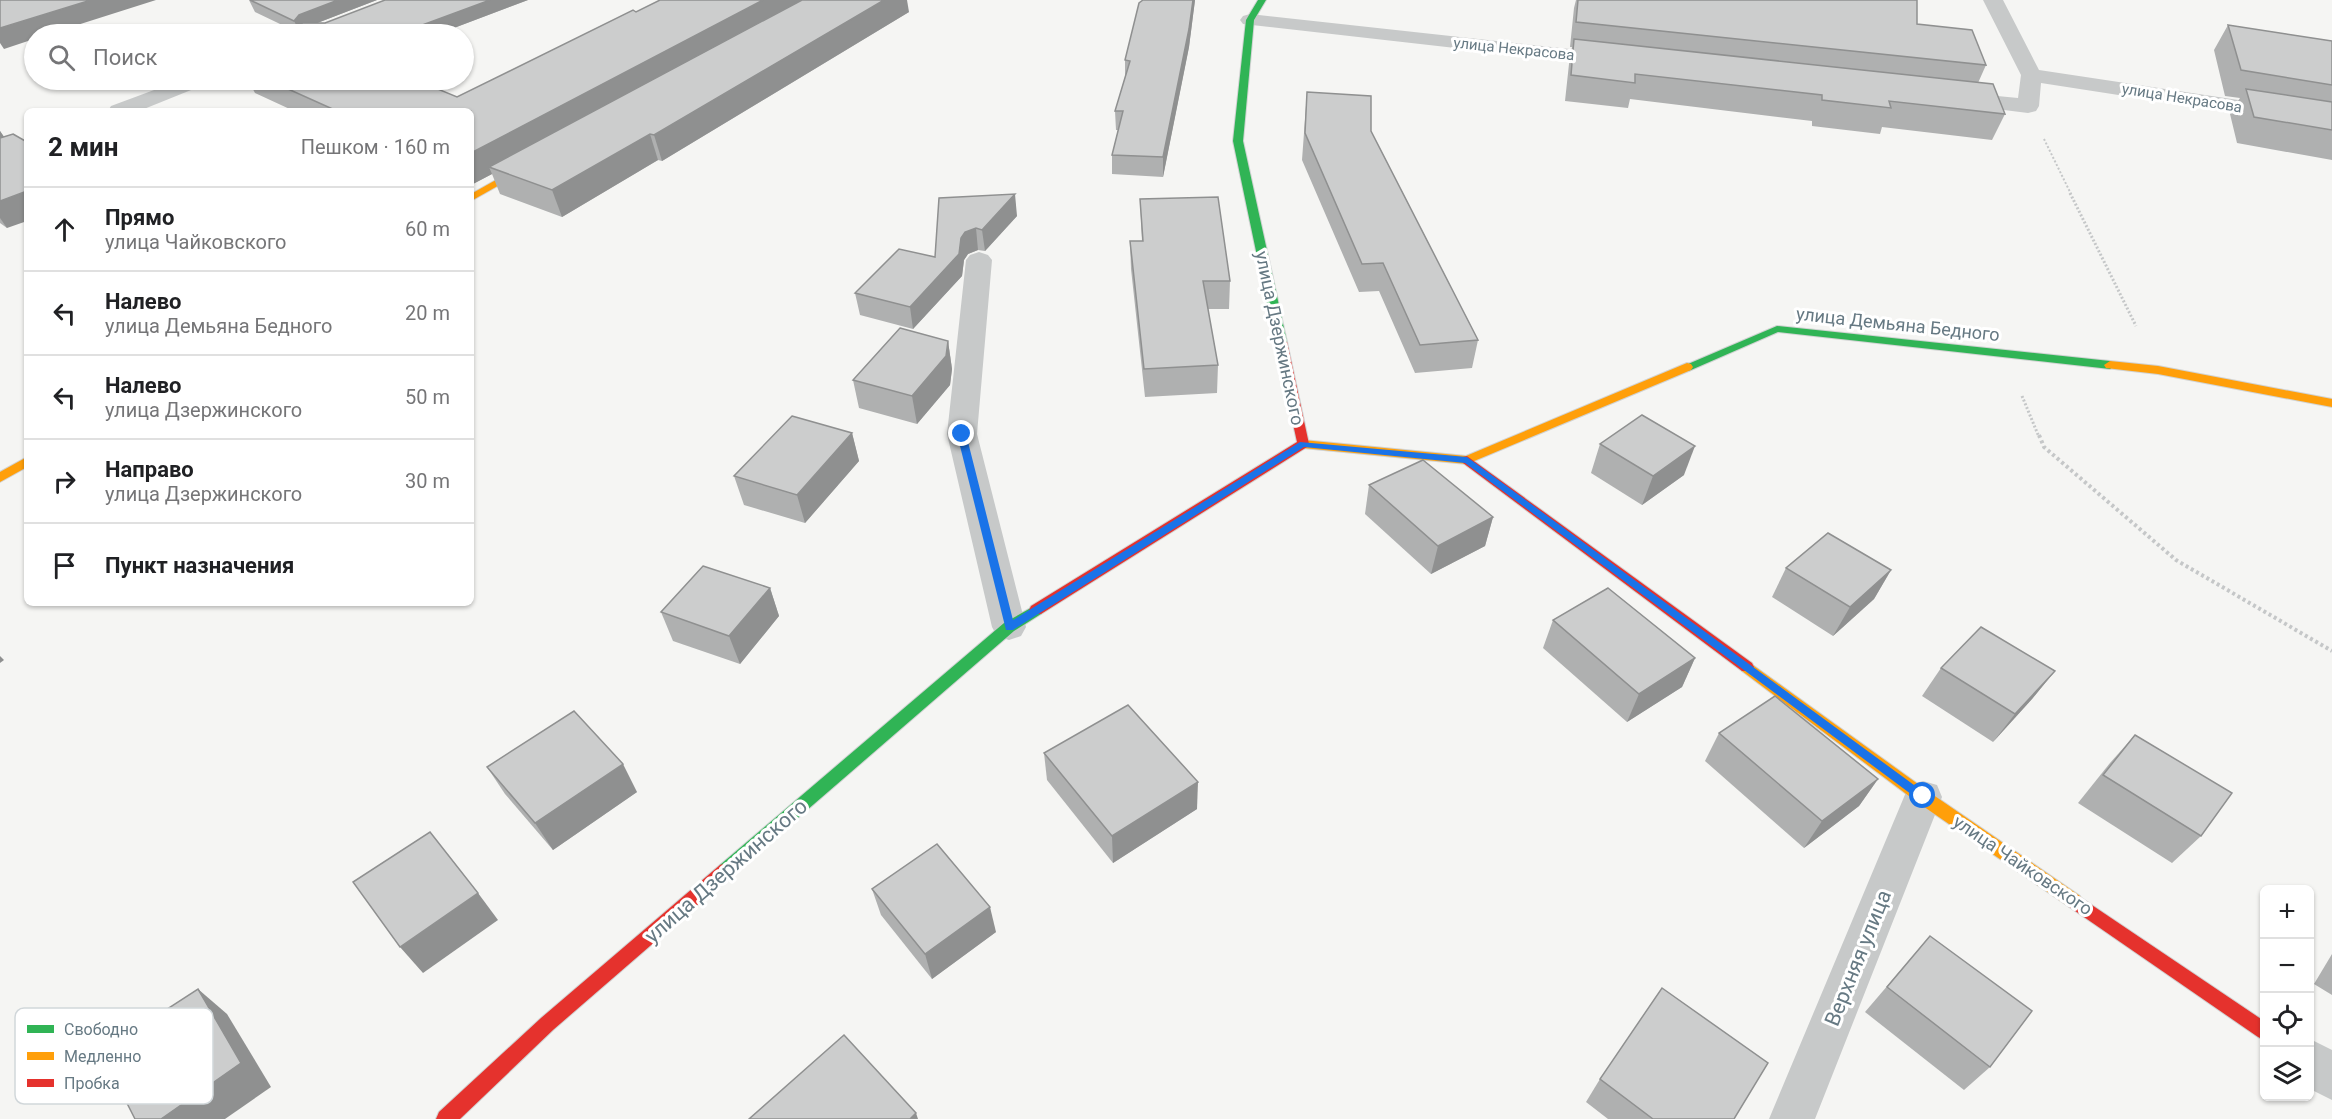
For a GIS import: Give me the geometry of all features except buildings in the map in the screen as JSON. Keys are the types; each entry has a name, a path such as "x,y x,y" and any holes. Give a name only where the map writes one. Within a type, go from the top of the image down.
{"street":[{"name":"улица Дзержинского","path":"446,1119 548,1024 1009,627 1303,444 1238,141 1250,20 1262,0"},
{"path":"1934,95 2028,106 2031,75 1994,0"},
{"name":"улица Некрасова","path":"1250,20 1639,63"},
{"name":"улица Некрасова","path":"2031,75 2332,121"},
{"path":"127,108 173,90"},
{"path":"474,196 553,152"},
{"path":"979,260 962,434 1009,627"},
{"name":"улица Демьяна Бедного","path":"1303,444 1467,460 1777,329 2158,370 2332,403"},
{"name":"улица Чайковского","path":"1467,460 1923,796 2260,1028"},
{"path":"0,477 24,463"},
{"name":"Верхняя улица","path":"1792,1119 1923,796"},
{"path":"2314,1065 2332,1077"}],"path":[{"path":"2028,106 2158,370"},
{"path":"2003,354 2044,447 2176,560 2332,651"}],"traffic: fast":[{"path":"1262,0 1250,20 1238,141 1281,342"},
{"path":"1687,367 1777,329 2110,365"},
{"path":"726,870 1009,627 1036,610"}],"traffic: slow":[{"path":"474,196 535,161"},
{"path":"2110,365 2158,370 2332,403"},
{"path":"1303,444 1467,460 1687,367"},
{"path":"0,478 24,463"},
{"path":"1747,667 1923,797 2074,901"}],"traffic: jam":[{"path":"1036,610 1303,444 1281,342"},
{"path":"1467,460 1747,667"},
{"path":"446,1119 547,1024 726,870"},
{"path":"2074,901 2260,1028"}],"route":[{"path":"962,434 1009,627 1303,444 1467,460 1923,796"}]}
